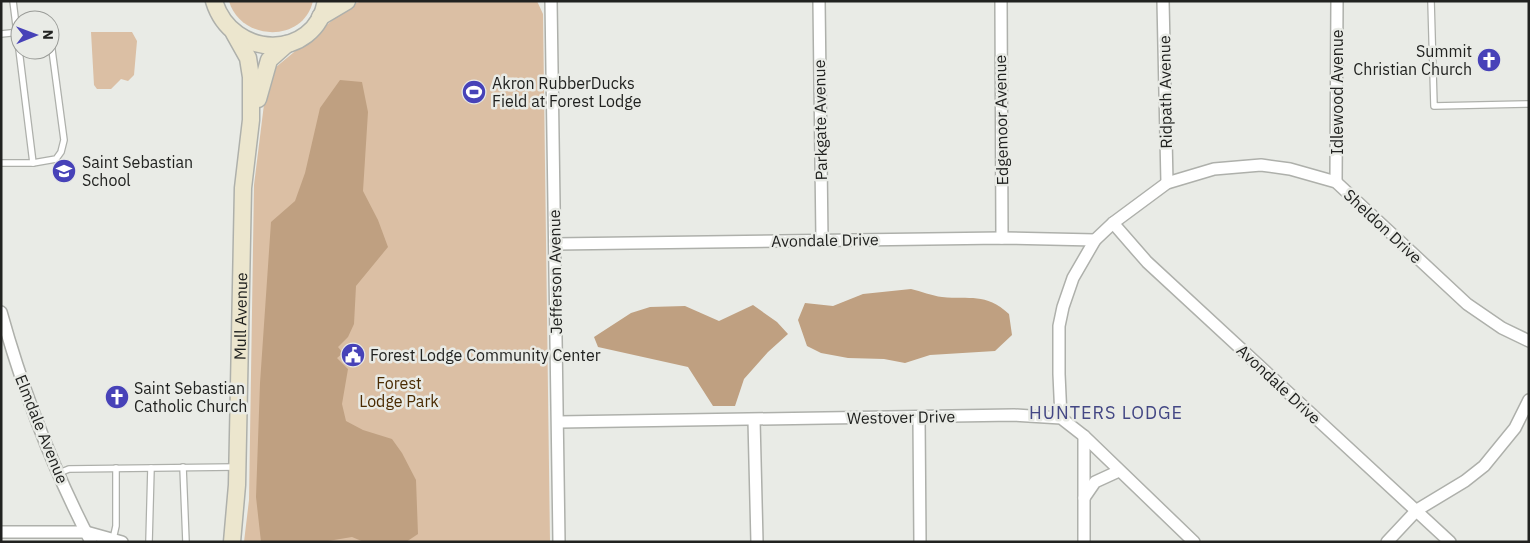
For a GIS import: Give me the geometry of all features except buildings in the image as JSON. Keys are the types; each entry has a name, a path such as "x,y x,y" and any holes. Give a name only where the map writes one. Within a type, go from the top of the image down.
{"street":[{"path":"320,18 326,1"},
{"path":"320,18 347,1"},
{"name":"Jefferson Avenue","path":"551,1 559,422 559,542"},
{"name":"Parkgate Avenue","path":"819,1 822,240"},
{"name":"Edgemoor Avenue","path":"1000,1 1002,238"},
{"name":"Ridpath Avenue","path":"1163,1 1167,182"},
{"name":"Idlewood Avenue","path":"1336,182 1337,1"},
{"name":"Mull Avenue","path":"212,4 234,33 248,58 251,77 251,120 244,188 237,467 232,542"},
{"name":"Mull Avenue","path":"251,120 269,60 287,44 300,38 311,29 320,18"},
{"path":"234,33 246,41 259,45 274,46 287,44"},
{"name":"Sheldon Drive","path":"1061,418 1058,374 1059,326 1062,306 1073,278 1095,240 1113,223 1167,182 1214,169 1261,166 1290,169 1336,182 1467,304 1502,328 1529,341"},
{"name":"Avondale Drive","path":"1113,223 1147,262 1379,477 1418,510 1450,542"},
{"name":"Avondale Drive","path":"555,244 1002,238 1095,240"},
{"name":"Elmdale Avenue","path":"1,312 7,354 89,537"},
{"path":"1387,542 1418,510 1465,481 1484,466 1516,428 1529,400"},
{"name":"Westover Drive","path":"559,422 919,418 1014,415 1061,418"},
{"path":"919,418 920,542"},
{"path":"1061,418 1084,436 1194,542"},
{"path":"754,420 757,542"},
{"path":"1084,436 1084,542"},
{"path":"1084,498 1095,482 1119,471"},
{"path":"1,532 118,540"}],"lane":[{"path":"1431,1 1434,106 1529,104"},
{"path":"21,60 33,163"},
{"path":"1,163 33,163 56,159 61,152 64,140 53,60"},
{"path":"59,473 69,469 237,467"},
{"path":"116,468 116,526 118,540"},
{"path":"149,542 151,468"},
{"path":"183,468 186,542"}],"green space":[{"path":"229,1 313,1 307,15 297,25 285,30 271,32 258,30 245,24 235,14"},
{"name":"Forest Lodge Park","path":"363,1 537,1 543,14 550,542 244,542 249,500 254,185 267,80 276,67 352,4"},
{"path":"91,32 132,32 137,41 134,75 128,81 121,79 111,89 97,89 94,85"}],"shaded area":[{"path":"340,80 362,82 368,112 363,191 378,220 388,247 356,286 354,324 348,337 338,347 343,353 337,358 348,369 342,404 346,421 363,430 392,439 402,453 416,480 418,534 406,542 364,542 352,537 322,542 261,542 256,497 260,383 271,222 295,201 305,173 320,108"},
{"path":"911,289 938,296 977,298 992,302 1009,314 1012,335 995,351 930,355 905,363 884,359 848,358 821,353 807,346 798,320 805,303 833,306 863,294"},
{"path":"753,305 777,322 788,334 768,352 744,379 735,406 713,406 688,367 598,347 594,337 631,313 650,307 685,306 719,321"}],"place":[{"name":"Summit Christian Church","path":"1489,60"},
{"name":"Akron RubberDucks Field at Forest Lodge","path":"474,92"},
{"name":"Saint Sebastian School","path":"64,171"},
{"name":"Forest Lodge Community Center","path":"353,355"},
{"name":"Saint Sebastian Catholic Church","path":"117,397"}],"district":[{"name":"HUNTERS LODGE","path":"1106,412"}]}
